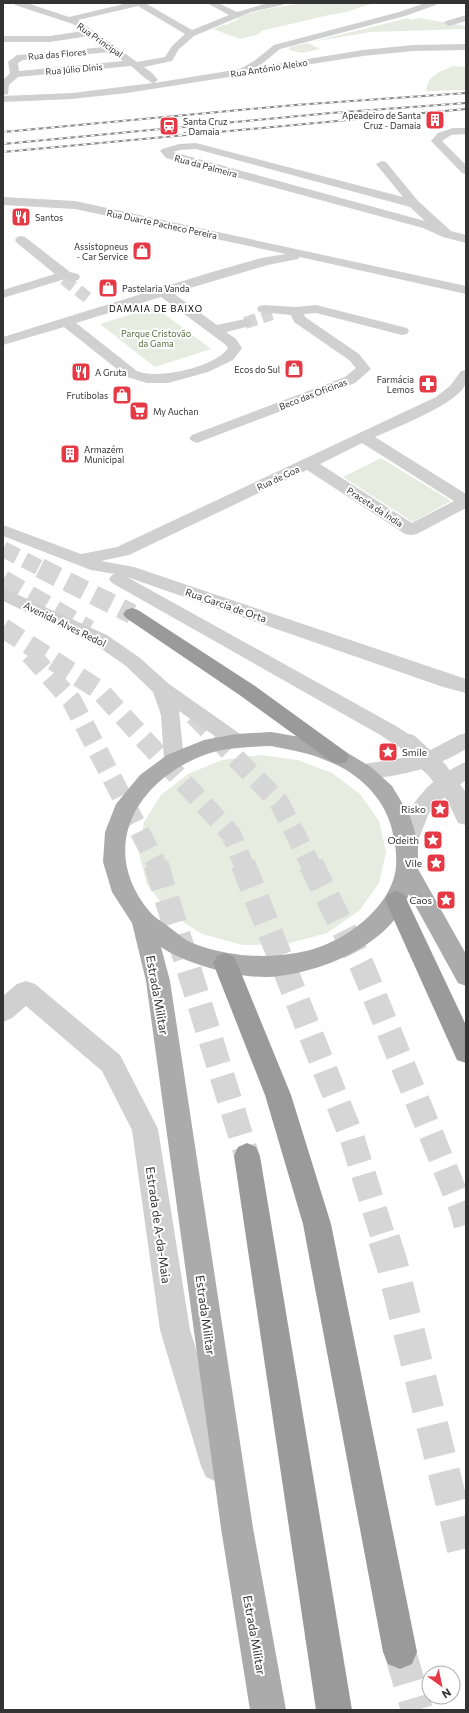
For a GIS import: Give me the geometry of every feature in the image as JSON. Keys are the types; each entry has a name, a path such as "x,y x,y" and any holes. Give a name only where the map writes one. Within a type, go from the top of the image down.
{"highway":[{"path":"132,614 248,692 339,757"},
{"path":"396,900 466,1052"},
{"path":"225,963 278,1095 317,1224 400,1652"},
{"path":"247,1156 334,1710"}],"main road":[{"path":"271,740 306,745 339,757 364,772 385,792 399,816 407,842 407,869 396,900 376,926 345,947 308,961 267,967 225,963 179,947 143,920 123,892 114,862 116,832 127,804 147,780 174,760 204,748 236,741 271,740"},
{"path":"407,869 466,976"},
{"name":"Estrada Militar","path":"143,920 158,981 237,1528 268,1710"}],"street":[{"name":"Rua Principal","path":"18,3 68,19 91,33 135,64 150,75 153,80"},
{"path":"42,22 68,19 139,3 191,34 248,10 280,3"},
{"path":"211,3 237,15"},
{"path":"218,71 260,52 410,12 433,3"},
{"path":"449,23 466,18"},
{"path":"3,40 50,39 91,33"},
{"name":"Rua Júlio Dinis","path":"15,74 135,64 169,59 176,48 191,34"},
{"name":"Rua António Aleixo","path":"73,92 358,49 410,44 466,42"},
{"path":"277,47 278,53 284,55 309,56"},
{"path":"235,74 257,64 277,47"},
{"name":"Rua António Aleixo","path":"73,92 127,90 363,53 413,48 466,47"},
{"name":"Rua das Flores","path":"15,74 13,62 20,57 113,49"},
{"path":"3,60 16,60"},
{"path":"3,97 4,84 15,74"},
{"path":"3,97 73,92"},
{"path":"3,97 17,99 73,92"},
{"path":"3,108 73,92"},
{"path":"466,131 444,134 437,138 436,141 466,171"},
{"name":"Rua da Palmeira","path":"414,204 196,146 179,147 166,151 170,156 427,225 447,234 466,239"},
{"name":"Rua da Palmeira","path":"382,164 414,204 447,234"},
{"name":"Rua Duarte Pacheco Pereira","path":"3,201 75,205 242,252 319,257 466,290"},
{"name":"Rua Duarte Pacheco Pereira","path":"3,208 65,211 242,252 319,257"},
{"path":"3,294 67,277 21,240"},
{"path":"217,275 242,252 261,260 257,264"},
{"path":"3,341 67,322 103,305 163,292 217,275 285,257 303,255"},
{"path":"67,322 132,374 140,378 152,380 174,377 225,359 232,353 235,348 231,342 163,292"},
{"path":"271,311 316,309 402,330"},
{"name":"Beco das Oficinas","path":"197,438 350,380 364,369 354,356 299,319 296,311"},
{"path":"215,330 241,321"},
{"name":"Rua de Goa","path":"77,558 108,555 123,551 441,400 455,389 466,374"},
{"name":"Praceta da Índia","path":"308,463 410,530 466,500 363,437"},
{"name":"Rua Garcia de Orta","path":"3,530 97,566 128,571 458,684"},
{"path":"97,566 127,585 375,723 409,744 437,770 457,797 466,817"},
{"name":"Avenida Alves Redol","path":"3,594 100,640 133,662 162,689 236,741"},
{"name":"Avenida Alves Redol","path":"162,689 171,715 174,760"},
{"path":"364,772 409,765 427,760 447,752 466,740"},
{"path":"407,842 417,814 425,802 448,782 466,770"},
{"name":"Estrada de A-da-Maia","path":"3,1011 26,991 111,1064 145,1129 175,1330 237,1528"}],"green space":[{"path":"303,3 374,3 346,12 261,31 259,34 240,39 213,29 226,25 239,19 236,18 253,12"},
{"path":"408,18 411,20 419,18 466,26 466,29 371,32 311,42"},
{"path":"308,43 320,49 302,53 289,50 290,47"},
{"path":"453,66 466,67 466,90 426,91 429,81 435,75"},
{"name":"Parque Cristovão da Gama","path":"155,307 211,349 155,367 100,324"},
{"path":"381,458 451,501 413,522 343,477"},
{"path":"260,755 298,760 332,773 360,794 379,821 386,852 379,883 359,911 327,933 286,944 243,945 202,934 168,912 147,884 139,853 144,822 161,795 188,774 222,760"}],"tunnel":[{"path":"64,279 88,298"},
{"path":"245,323 272,314"},
{"path":"3,549 42,569"},
{"path":"42,569 132,614"},
{"path":"3,580 89,630"},
{"path":"3,628 99,690 231,834 244,865"},
{"path":"30,654 72,701 157,865"},
{"path":"194,715 279,802 311,865"},
{"path":"156,864 247,1156"},
{"path":"243,864 352,1138 384,1240"},
{"path":"311,864 363,968 462,1210 466,1225"},
{"path":"384,1239 392,1264 466,1561"},
{"path":"400,1652 417,1710"}],"railway":[{"path":"3,132 295,105 466,93"},
{"path":"3,144 331,113 466,103"},
{"path":"3,152 466,109"}],"place":[{"name":"Apeadeiro de Santa Cruz - Damaia","path":"435,120"},
{"name":"Santa Cruz - Damaia","path":"169,126"},
{"name":"Santos","path":"21,217"},
{"name":"Assistopneus - Car Service","path":"142,251"},
{"name":"Pastelaria Vanda","path":"108,288"},
{"name":"Ecos do Sul","path":"294,369"},
{"name":"A Gruta","path":"81,372"},
{"name":"Farmácia Lemos","path":"428,384"},
{"name":"Frutibolas","path":"122,395"},
{"name":"My Auchan","path":"139,411"},
{"name":"Armazém Municipal","path":"70,454"},
{"name":"Smile","path":"388,752"},
{"name":"Risko","path":"440,809"},
{"name":"Odeith","path":"433,840"},
{"name":"Vile","path":"436,863"},
{"name":"Caos","path":"446,900"}],"district":[{"name":"DAMAIA DE BAIXO","path":"156,308"}]}
